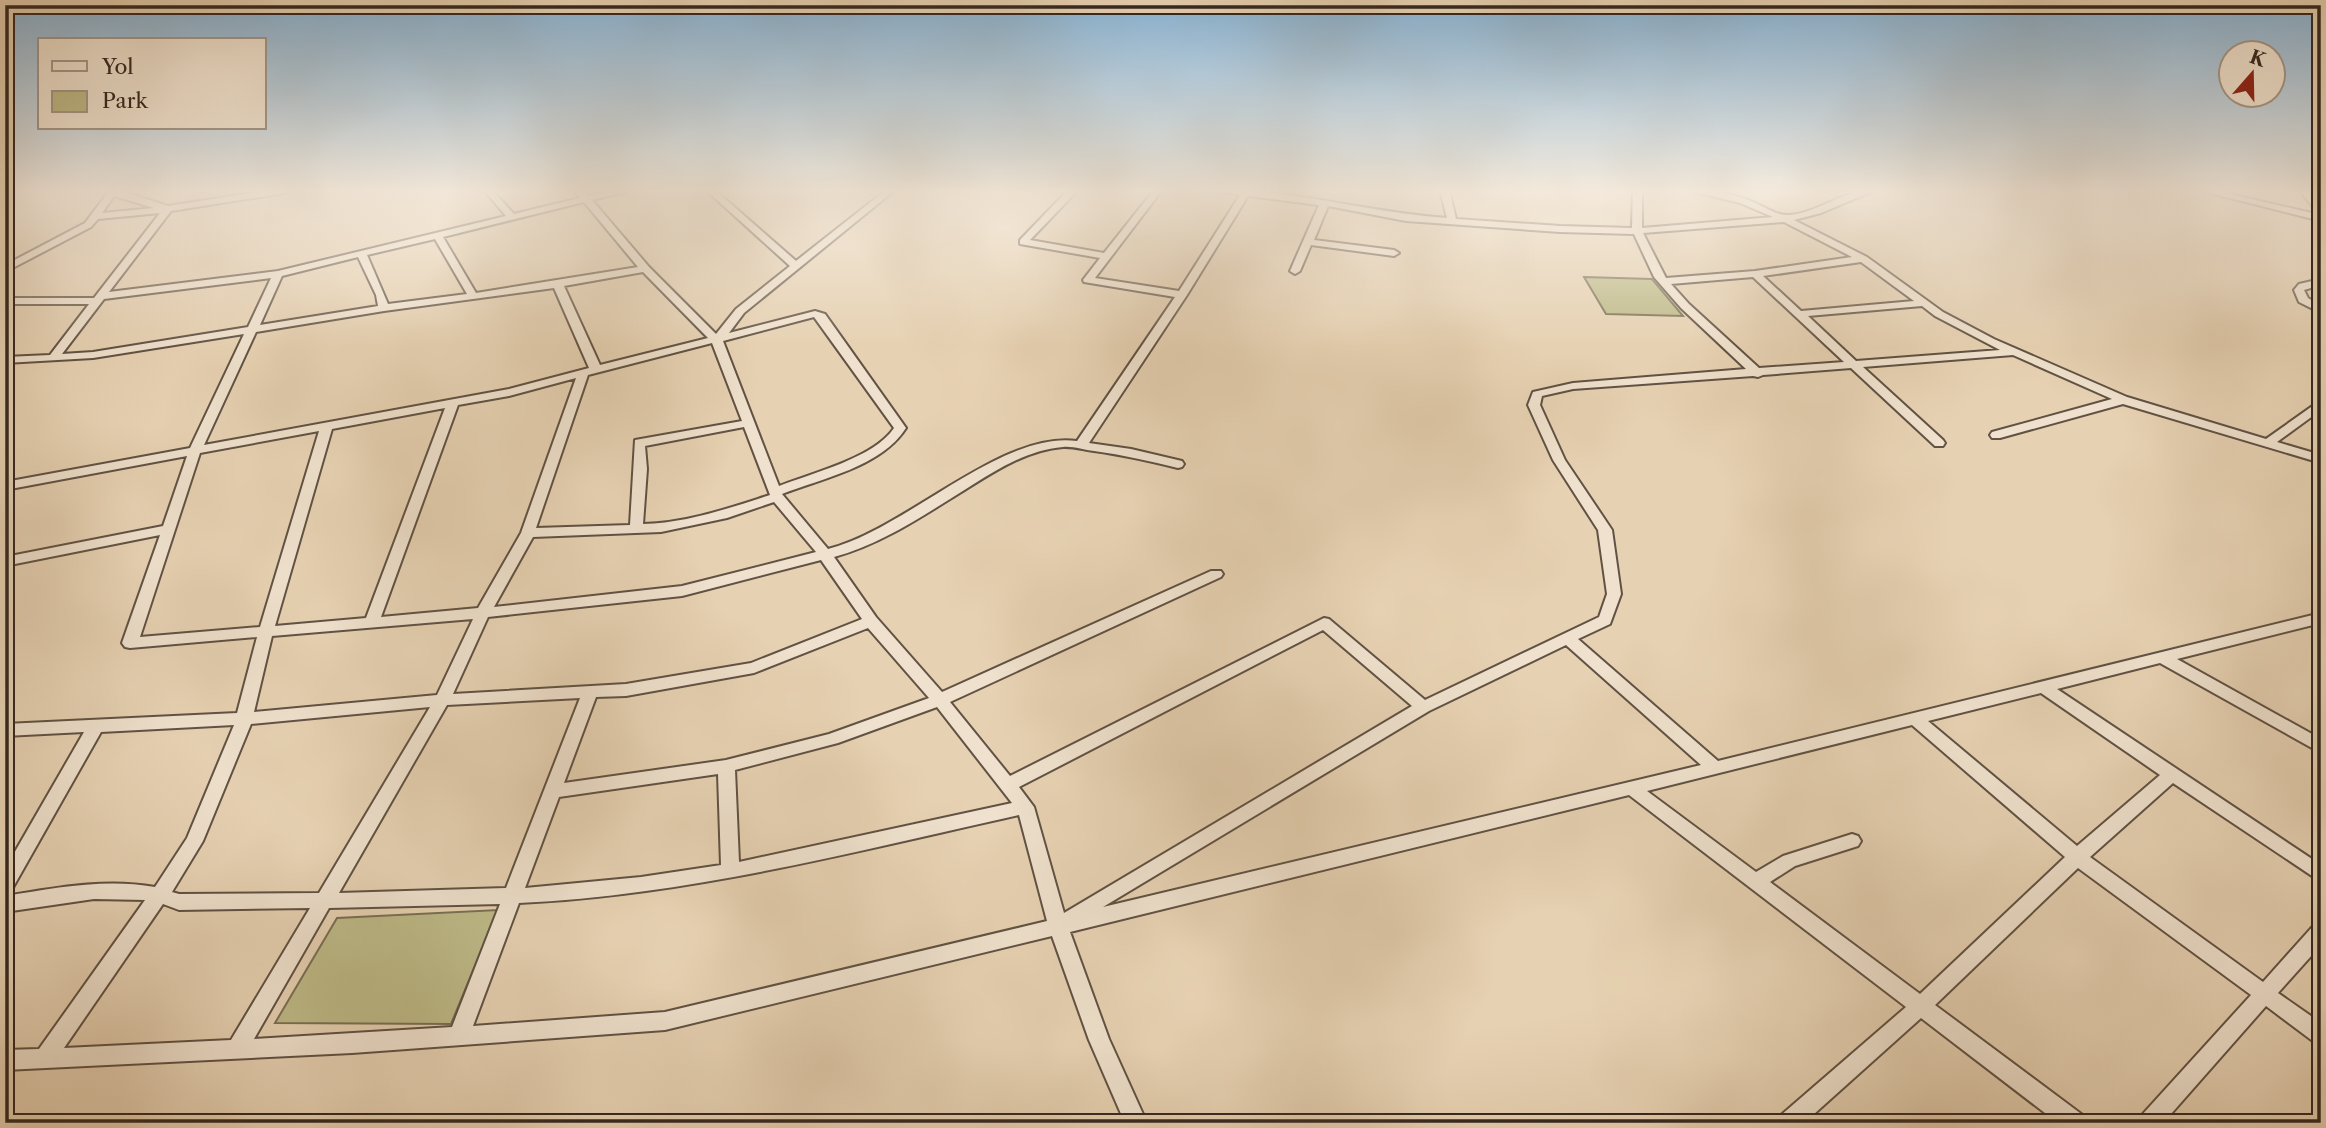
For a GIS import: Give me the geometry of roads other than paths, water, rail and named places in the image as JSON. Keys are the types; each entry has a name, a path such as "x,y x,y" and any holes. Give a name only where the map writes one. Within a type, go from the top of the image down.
{"street":[{"path":"7,267 57,243"},
{"path":"53,358 142,243"},
{"path":"5,301 99,299 278,274 402,243"},
{"path":"442,243 473,296"},
{"path":"623,243 716,341 776,494 826,556 871,621 1026,807 1058,925 1099,1040 1136,1123"},
{"path":"770,243 796,266"},
{"path":"716,341 740,311 825,243"},
{"path":"1027,243 1106,256"},
{"path":"1117,243 1088,280 1182,295"},
{"path":"1081,445 1214,243"},
{"path":"1295,271 1308,243"},
{"path":"1313,243 1394,253"},
{"path":"1643,243 1664,281 1685,306 1758,373"},
{"path":"1831,243 1863,259 1939,314 2015,352 2123,400 2321,459"},
{"path":"361,253 381,295 384,308"},
{"path":"1664,281 1755,274 1863,259"},
{"path":"5,360 93,355 384,308 558,285 645,268"},
{"path":"278,274 195,451 130,643 483,613 682,591 850,548 904,521 997,464 1024,452 1065,443 1178,464"},
{"path":"1755,274 1940,443"},
{"path":"2321,282 2303,286 2299,293 2303,300 2321,310"},
{"path":"237,1049 442,700 483,613 528,533 590,372 558,285"},
{"path":"1799,314 1924,303"},
{"path":"5,486 453,402 716,341 804,315 821,316 900,428 898,436 878,451 722,515 662,528 528,533"},
{"path":"1058,925 1423,707 1605,620 1614,594 1605,530 1559,460 1534,405 1537,394 1573,386 2015,352"},
{"path":"1996,435 2123,400"},
{"path":"370,623 453,402"},
{"path":"2267,444 2321,404"},
{"path":"636,529 641,469 639,443 748,423"},
{"path":"45,1058 161,893 194,841 244,719 266,632 327,426"},
{"path":"5,562 169,528"},
{"path":"553,791 726,766 832,739 940,701 1216,574"},
{"path":"5,1060 459,1036 665,1021 1715,768 2321,618"},
{"path":"5,730 244,719 442,700 626,690 754,668 871,621"},
{"path":"1008,785 1324,623 1423,707"},
{"path":"1568,638 1715,768"},
{"path":"2161,657 2321,747"},
{"path":"2043,687 2321,875"},
{"path":"459,1036 590,692"},
{"path":"1915,719 2077,857 2321,1035"},
{"path":"5,886 97,724"},
{"path":"726,766 730,870"},
{"path":"1788,1123 1922,1005 2077,857 2172,774"},
{"path":"1631,788 2076,1123"},
{"path":"5,904 91,891 161,893 179,902 513,896 640,885 730,870 1026,807"},
{"path":"1756,881 1789,861 1852,841"},
{"path":"2149,1123 2321,931"}]}
